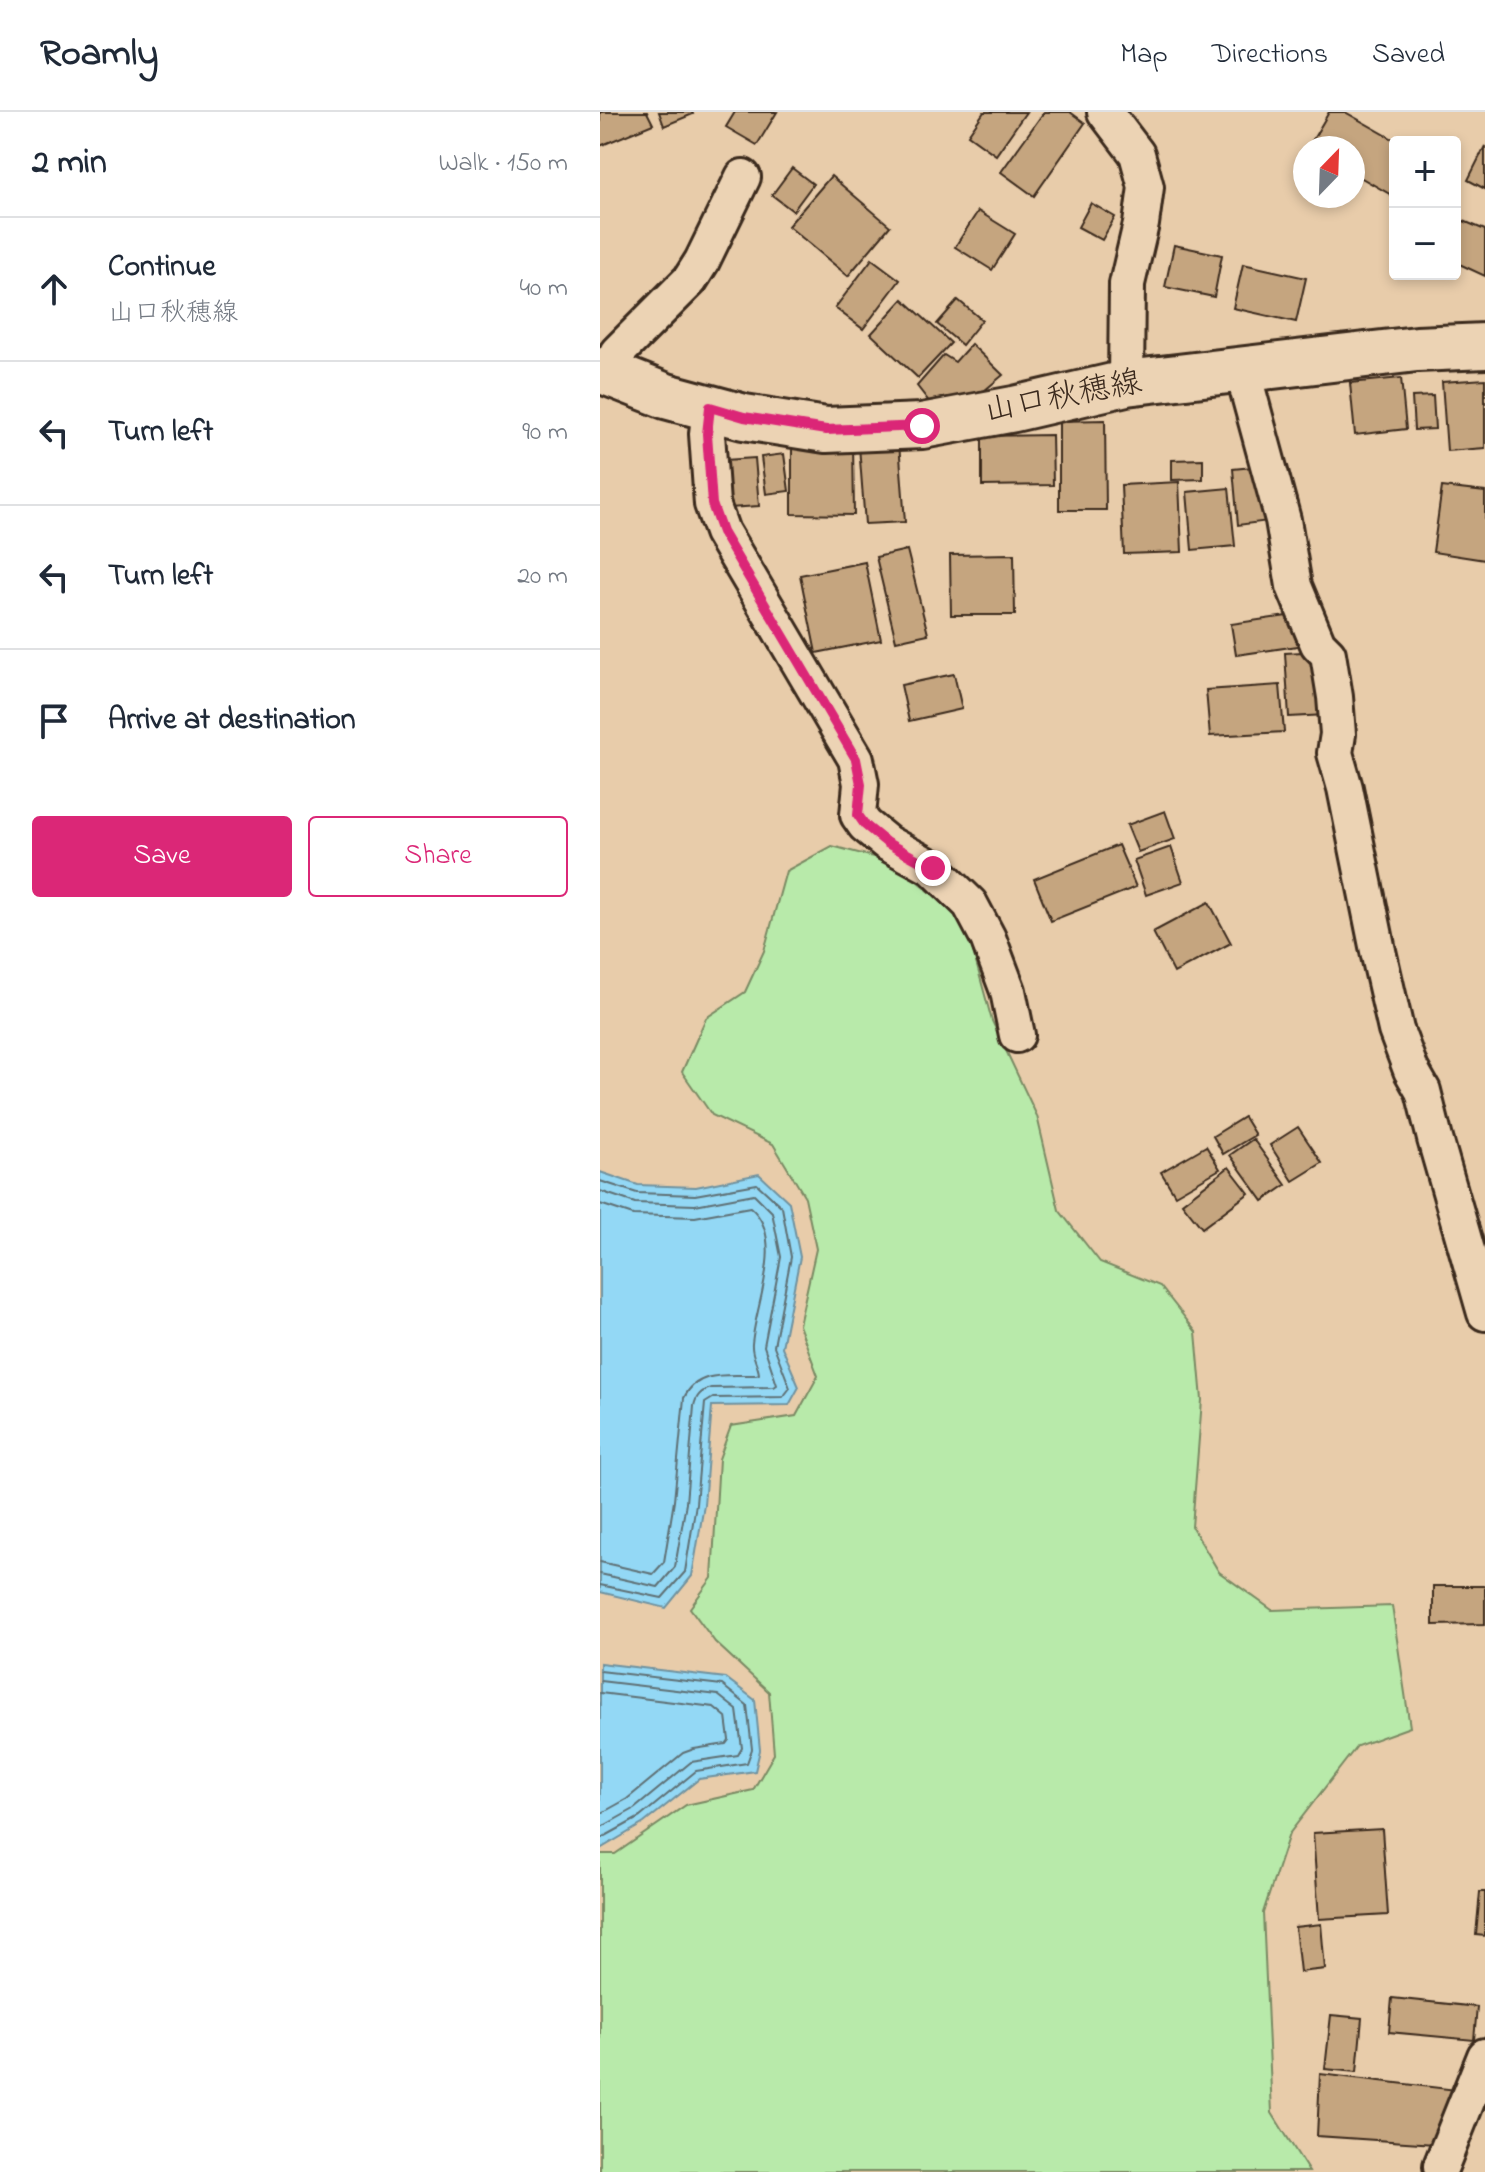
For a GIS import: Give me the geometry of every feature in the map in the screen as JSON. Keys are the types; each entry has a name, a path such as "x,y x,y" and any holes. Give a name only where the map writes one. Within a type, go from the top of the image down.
{"main road":[{"name":"山口秋穂線","path":"606,372 666,396 744,417 826,430 922,426 1126,383 1417,349 1485,346"}],"street":[{"path":"1105,112 1137,154 1146,187 1127,284 1126,383"},
{"path":"606,372 617,353 690,280 743,177"},
{"path":"1242,369 1283,520 1294,586 1318,644 1328,654 1338,734 1335,753 1396,1030 1411,1070 1423,1091 1485,1313"},
{"path":"710,407 707,434 712,504 722,532 856,759 861,784 858,815 887,843 933,868 970,904 988,938 1008,991 1017,1035"},
{"path":"1441,2166 1485,2056"}],"green space":[{"path":"832,846 896,863 965,922 992,1021 1037,1116 1059,1210 1100,1262 1160,1286 1196,1332 1202,1400 1192,1527 1219,1572 1272,1610 1392,1606 1410,1727 1357,1746 1289,1834 1263,1913 1272,2113 1309,2172 600,2172 600,1854 615,1854 686,1805 753,1790 774,1754 769,1692 715,1642 690,1608 712,1578 719,1459 731,1426 796,1416 818,1376 799,1325 816,1249 805,1197 773,1144 712,1115 682,1072 706,1018 745,992 764,951 786,871"}],"water":[{"path":"600,1172 638,1185 696,1187 759,1174 789,1202 800,1257 782,1347 799,1387 789,1405 712,1406 704,1505 692,1576 666,1608 600,1592"},
{"path":"600,1663 726,1678 755,1700 760,1750 755,1771 699,1779 644,1823 600,1849"}],"building":[{"path":"600,112 647,112 653,124 600,146"},
{"path":"659,112 692,112 693,114 664,126"},
{"path":"735,112 777,112 757,145 726,127"},
{"path":"984,112 1026,112 996,155 968,135"},
{"path":"1044,112 1070,112 1085,123 1034,196 1001,172"},
{"path":"1329,112 1345,112 1389,137 1389,194 1365,180 1365,136 1315,136"},
{"path":"1485,146 1485,189 1468,180"},
{"path":"792,168 813,184 793,211 772,195"},
{"path":"831,176 890,226 848,276 788,226"},
{"path":"1091,203 1115,217 1102,240 1078,227"},
{"path":"978,211 1015,234 992,270 955,247"},
{"path":"1461,220 1485,230 1485,276 1461,265"},
{"path":"1174,245 1222,255 1214,297 1165,287"},
{"path":"872,259 900,280 863,329 835,308"},
{"path":"1243,264 1306,278 1296,322 1233,308"},
{"path":"903,299 951,343 918,378 871,334"},
{"path":"958,300 982,320 962,345 937,324"},
{"path":"971,344 1003,375 972,401 934,408 917,386 944,355 955,362"},
{"path":"1401,378 1406,429 1355,435 1350,383"},
{"path":"1485,379 1485,448 1447,451 1442,382"},
{"path":"1433,396 1435,429 1414,430 1412,397"},
{"path":"1105,420 1106,510 1059,510 1059,421"},
{"path":"1052,435 1053,485 982,486 982,436"},
{"path":"792,441 853,441 854,515 792,514"},
{"path":"899,443 905,522 865,524 859,446"},
{"path":"784,454 789,491 766,494 761,457"},
{"path":"755,458 759,506 729,508 725,460"},
{"path":"1203,459 1203,479 1172,480 1172,460"},
{"path":"1263,466 1269,521 1238,525 1233,469"},
{"path":"1179,482 1182,552 1124,554 1121,485"},
{"path":"1442,487 1485,492 1485,560 1433,552"},
{"path":"1229,488 1235,546 1192,550 1187,492"},
{"path":"907,550 928,634 896,641 876,557"},
{"path":"1014,554 1015,615 951,615 950,555"},
{"path":"865,562 881,640 816,653 800,575"},
{"path":"1294,615 1298,646 1236,655 1231,624"},
{"path":"1322,651 1326,715 1289,717 1285,653"},
{"path":"954,674 962,709 909,721 901,685"},
{"path":"1280,685 1284,732 1210,736 1206,690"},
{"path":"1165,811 1175,839 1138,852 1127,825"},
{"path":"1118,845 1136,887 1051,921 1034,879"},
{"path":"1171,847 1183,882 1146,895 1134,860"},
{"path":"1209,902 1231,943 1174,973 1153,932"},
{"path":"1244,1117 1255,1135 1223,1154 1213,1136"},
{"path":"1298,1127 1322,1163 1293,1181 1270,1145"},
{"path":"1253,1139 1286,1185 1263,1201 1230,1155"},
{"path":"1206,1146 1220,1169 1175,1195 1161,1172"},
{"path":"1229,1167 1249,1193 1202,1228 1182,1203"},
{"path":"1433,1586 1485,1586 1485,1624 1433,1625"},
{"path":"1382,1829 1388,1915 1319,1919 1313,1833"},
{"path":"1480,1892 1485,1892 1485,1936 1476,1935"},
{"path":"1321,1924 1325,1969 1300,1972 1295,1927"},
{"path":"1392,1998 1477,2007 1474,2040 1389,2032"},
{"path":"1331,2015 1362,2018 1357,2072 1325,2069"},
{"path":"1320,2074 1457,2090 1435,2144 1317,2136"}],"route":[{"path":"922,426 826,430 744,417 710,407 707,434 712,504 722,532 856,759 861,784 858,815 887,843 933,868"}]}
